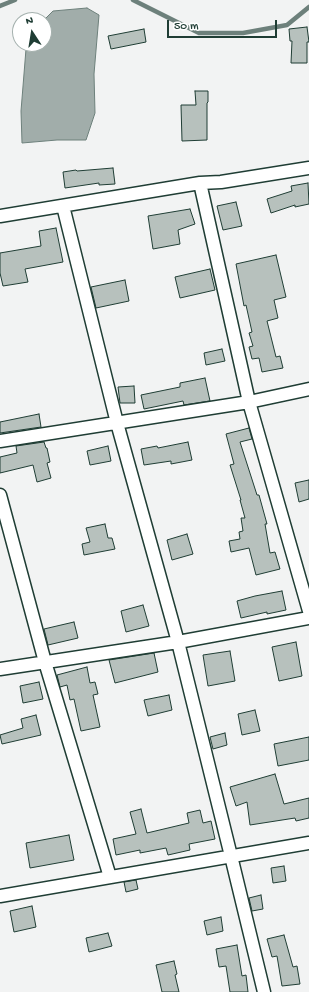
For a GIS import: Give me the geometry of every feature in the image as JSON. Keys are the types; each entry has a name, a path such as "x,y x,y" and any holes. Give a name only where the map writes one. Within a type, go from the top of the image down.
{"street":[{"path":"0,216 200,183 221,182 309,168"},
{"path":"200,183 249,402 309,611"},
{"path":"64,206 117,423 178,642 232,856 264,992"},
{"path":"0,441 249,402 309,389"},
{"path":"0,495 45,662 110,877"},
{"path":"0,669 178,642 309,618"},
{"path":"0,896 309,843"}],"shaded area":[{"path":"87,8 99,15 94,74 95,113 86,140 57,140 22,143 21,111 26,52 52,52 53,11"}],"building":[{"path":"307,27 309,42 307,42 307,63 291,63 292,41 290,41 289,29"},
{"path":"144,29 146,42 111,49 108,36"},
{"path":"195,91 208,91 207,140 182,141 181,105 196,105"},
{"path":"113,168 115,184 99,185 99,183 65,188 63,172"},
{"path":"308,183 309,204 295,207 295,205 271,213 267,199 292,191 291,186"},
{"path":"236,202 242,226 223,230 217,206"},
{"path":"190,209 195,224 178,230 180,244 153,249 148,216"},
{"path":"56,228 63,262 25,269 28,282 3,286 0,273 0,253 41,246 39,231"},
{"path":"276,255 286,297 274,300 278,318 267,321 276,357 280,356 283,368 262,372 259,358 252,359 249,347 253,346 249,333 252,332 246,305 244,306 236,264"},
{"path":"210,269 215,290 180,298 175,277"},
{"path":"125,280 129,301 96,308 91,287"},
{"path":"222,349 225,361 206,365 204,353"},
{"path":"205,378 210,401 184,405 183,401 144,409 141,395 180,387 180,383"},
{"path":"134,386 135,403 120,403 118,387"},
{"path":"39,414 41,427 0,433 0,422"},
{"path":"249,428 252,439 240,442 257,495 259,495 267,524 265,524 270,553 275,552 280,569 256,575 249,548 231,552 229,541 240,539 239,532 243,531 241,518 245,518 230,465 234,464 226,434"},
{"path":"44,442 50,462 47,463 51,478 37,482 33,465 0,473 0,457 17,453 16,446"},
{"path":"188,442 192,460 171,464 171,461 144,465 141,449 157,446 158,448"},
{"path":"108,446 111,461 90,465 87,451"},
{"path":"309,480 309,499 299,502 295,483"},
{"path":"105,524 108,538 112,538 115,549 84,555 82,544 90,542 86,528"},
{"path":"187,534 193,554 172,560 167,540"},
{"path":"282,591 286,610 267,614 267,612 241,618 237,601"},
{"path":"143,605 149,626 126,632 121,611"},
{"path":"74,622 78,638 48,645 44,629"},
{"path":"296,642 302,676 279,681 272,647"},
{"path":"230,651 235,681 208,686 203,655"},
{"path":"154,653 158,672 115,683 109,660"},
{"path":"87,667 90,683 95,682 98,694 93,695 100,727 81,731 74,699 70,700 67,685 60,687 57,675"},
{"path":"39,682 43,699 23,703 20,686"},
{"path":"169,695 172,710 148,716 144,700"},
{"path":"255,710 260,731 242,735 238,714"},
{"path":"36,715 41,735 2,744 0,735 23,728 21,719"},
{"path":"225,733 227,745 213,749 210,737"},
{"path":"309,737 309,760 278,766 274,744"},
{"path":"275,774 284,804 309,798 309,818 296,821 295,818 250,825 247,802 236,806 230,787"},
{"path":"141,809 147,833 189,823 187,813 200,810 203,823 211,821 215,839 189,844 190,850 168,855 166,848 140,853 140,850 116,855 113,839 136,834 130,812"},
{"path":"69,835 74,860 30,868 26,843"},
{"path":"284,866 286,881 273,883 271,868"},
{"path":"136,880 138,889 126,892 124,882"},
{"path":"261,895 263,909 252,911 249,898"},
{"path":"32,906 36,927 14,932 10,911"},
{"path":"221,917 223,931 207,935 204,921"},
{"path":"108,933 112,946 89,952 86,938"},
{"path":"284,935 293,967 297,966 300,984 282,986 277,956 272,957 267,939"},
{"path":"237,945 242,976 246,975 248,992 230,992 226,966 219,967 216,949"},
{"path":"174,961 177,974 175,975 179,992 162,992 156,965"}],"waterway":[{"path":"0,6 15,0"},
{"path":"133,0 199,33 243,33 287,25 309,7"}]}
